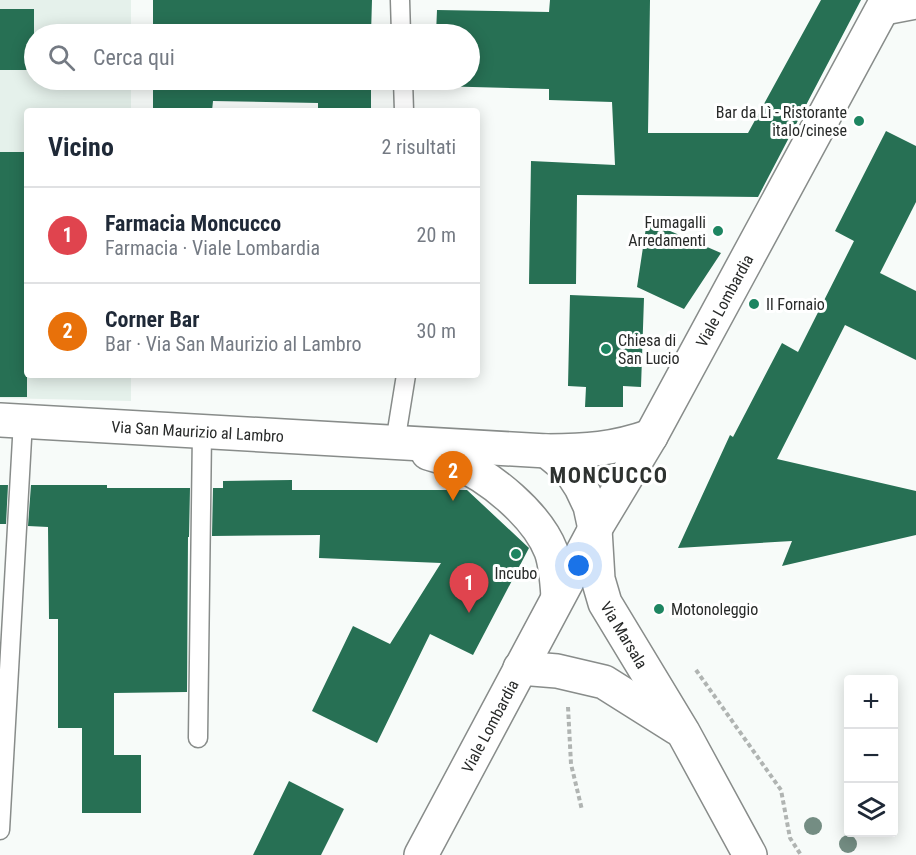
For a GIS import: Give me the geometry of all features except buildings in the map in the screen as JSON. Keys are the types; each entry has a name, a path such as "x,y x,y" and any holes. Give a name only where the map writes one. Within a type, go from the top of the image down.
{"main road":[{"path":"885,4 916,2"},
{"name":"Viale Lombardia","path":"421,855 594,529 651,436 885,4"},
{"name":"Via San Maurizio al Lambro","path":"11,421 547,451 607,448 629,444 651,436"},
{"name":"Via San Maurizio al Lambro","path":"395,442 456,462 490,482 526,512 540,520 594,529"},
{"path":"547,451 570,470 581,487 590,506 594,529"},
{"name":"Via San Maurizio al Lambro","path":"526,512 551,551 556,571 558,597"},
{"name":"Via Marsala","path":"594,529 598,579 605,603 684,732 750,855"},
{"name":"Via Marsala","path":"520,668 557,671 604,682 684,732"}],"lane":[{"path":"400,0 401,24"},
{"path":"403,90 404,108"},
{"path":"395,442 406,378"},
{"path":"0,830 11,421"},
{"path":"198,738 202,432"}],"path":[{"path":"696,670 781,790 790,838 801,855"},
{"path":"557,671 566,688 571,764 582,810"}],"shaded area":[{"path":"0,0 131,0 131,24 24,24 24,90 131,90 131,108 24,108 24,378 131,378 131,401 0,398"}],"place":[{"name":"Bar da Lì - Ristorante italo/cinese","path":"859,121"},
{"name":"Fumagalli Arredamenti","path":"718,231"},
{"name":"Il Fornaio","path":"754,304"},
{"name":"Chiesa di San Lucio","path":"606,349"},
{"name":"Corner Bar","path":"453,501"},
{"name":"Incubo","path":"516,554"},
{"name":"Motonoleggio","path":"659,609"},
{"name":"Farmacia Moncucco","path":"469,613"}],"district":[{"name":"MONCUCCO","path":"609,475"}]}
